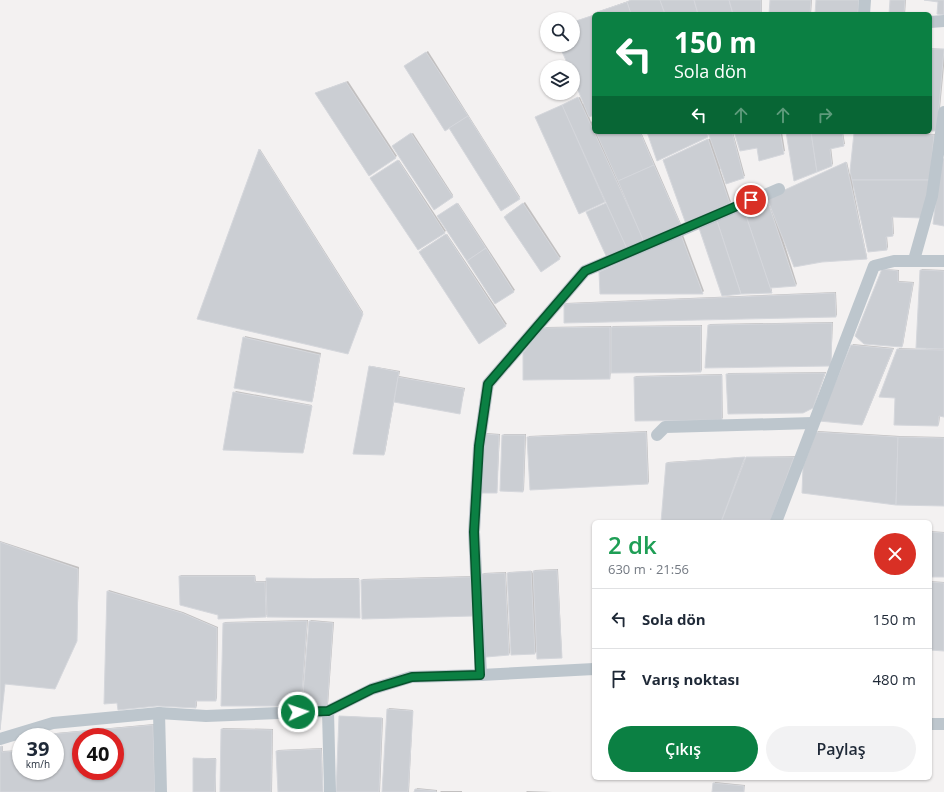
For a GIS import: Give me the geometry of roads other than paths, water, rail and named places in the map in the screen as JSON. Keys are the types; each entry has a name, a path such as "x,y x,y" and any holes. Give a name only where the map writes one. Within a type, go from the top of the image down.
{"street":[{"path":"864,12 865,0"},
{"path":"932,22 944,21"},
{"path":"914,260 932,196 944,112"},
{"path":"480,675 474,532 479,446 488,384 585,271 779,189"},
{"path":"777,520 874,266 894,261 944,261"},
{"path":"657,435 665,427 813,423"},
{"path":"0,739 53,723 159,713 206,716 328,711 372,689 412,677 480,675 592,668"},
{"path":"328,711 330,792"},
{"path":"159,713 161,792"},
{"path":"932,724 944,724"}]}
